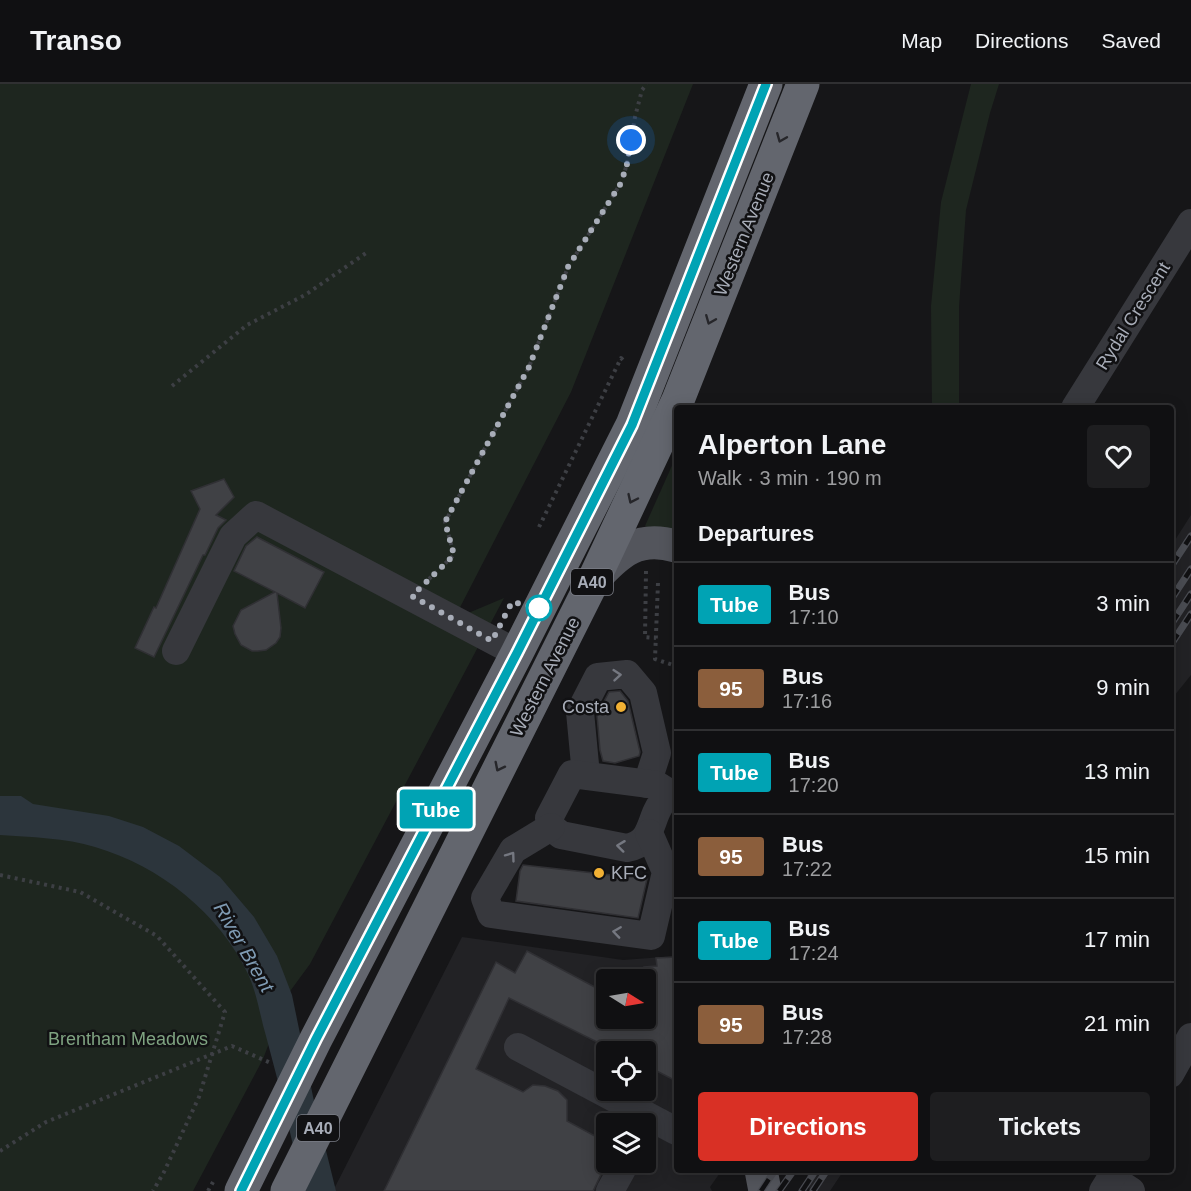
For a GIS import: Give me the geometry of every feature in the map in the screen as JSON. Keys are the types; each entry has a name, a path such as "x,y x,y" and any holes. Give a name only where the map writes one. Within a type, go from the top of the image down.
{"highway":[{"name":"Western Avenue","path":"241,1191 316,1039 517,653 632,425 766,84"},
{"name":"Western Avenue","path":"679,404 803,84"},
{"name":"Western Avenue","path":"287,1191 594,579 674,414"}],"main road":[{"path":"594,579 616,556 631,547 649,542 663,542 674,545"},
{"path":"762,1173 765,1191"}],"street":[{"name":"Rydal Crescent","path":"1078,405 1191,223"},
{"path":"176,651 233,536 256,515 517,653"},
{"path":"586,775 580,712 598,677 627,674 643,693 664,790 649,833 637,846 627,848 561,835 551,827 549,818 572,774 664,790"},
{"path":"551,827 513,850 485,898 491,914 651,936 672,925 674,916"},
{"path":"649,833 671,877 651,936"},
{"path":"1174,1067 1191,1037"},
{"path":"518,1047 658,1126"},
{"path":"610,1191 620,1173"}],"path":[{"path":"412,596 454,555 445,522 529,367 568,267 621,183 642,90 647,84"},
{"path":"172,386 247,325 305,295 366,253"},
{"path":"539,527 621,358 627,364 631,353"},
{"path":"646,561 645,637 656,638"},
{"path":"658,583 655,659 674,665"},
{"path":"0,875 81,892 158,936 225,1012 199,1098 153,1191"},
{"path":"0,1151 46,1122 232,1046 273,1064"}],"shaded area":[{"path":"1191,515 1191,675 1174,696 1174,542"},
{"path":"462,937 623,960 674,956 674,1173 720,1173 710,1187 712,1191 333,1191"},
{"path":"807,1173 842,1173 830,1191 810,1191"}],"green space":[{"name":"Brentham Meadows","path":"0,84 693,84 571,392 454,619 504,598 310,964 288,994 263,1059 193,1191 0,1191"},
{"path":"971,84 999,84 966,210 959,307 959,405 932,405 931,306 941,202"},
{"path":"674,461 674,538 645,526"}],"water":[{"name":"River Brent","path":"0,796 21,796 33,804 109,816 143,827 179,846 220,877 254,917 277,956 292,995 315,1106 336,1191 303,1191 254,989 236,952 221,931 204,912 164,879 119,855 72,842 0,835"}],"building":[{"path":"224,479 234,497 216,515 226,520 218,528 203,555 154,657 135,648 154,607 156,608 200,509 191,491"},
{"path":"257,537 324,572 305,608 277,593 280,637 266,650 252,651 241,645 233,626 241,610 275,592 234,571 246,546"},
{"path":"620,691 628,701 640,752 639,756 615,763 603,761 597,715 609,692"},
{"path":"523,865 647,879 638,918 516,901"},
{"path":"527,951 596,988 596,1029 656,1029 656,969 644,969 644,967 657,966 656,958 674,957 674,1080 656,1071 656,1041 596,1042 509,998 476,1069 523,1092 533,1085 545,1086 558,1091 567,1100 567,1121 596,1137 596,1173 602,1173 593,1191 384,1191 496,962 515,973"}],"railway":[{"path":"1174,562 1191,536"},
{"path":"1174,595 1191,569"},
{"path":"1174,620 1191,594"},
{"path":"1174,640 1191,614"},
{"path":"761,1191 773,1173"},
{"path":"779,1191 792,1173"},
{"path":"802,1191 814,1173"},
{"path":"813,1191 825,1173"}],"bus line":[{"name":"Tube","path":"241,1191 316,1039 517,653 632,425 766,84"}],"place":[{"name":"Costa","path":"621,707"},
{"name":"KFC","path":"599,873"}],"route":[{"path":"539,608 512,602 492,641 412,596 454,555 445,522 529,367 568,267 621,183 631,140"}]}
